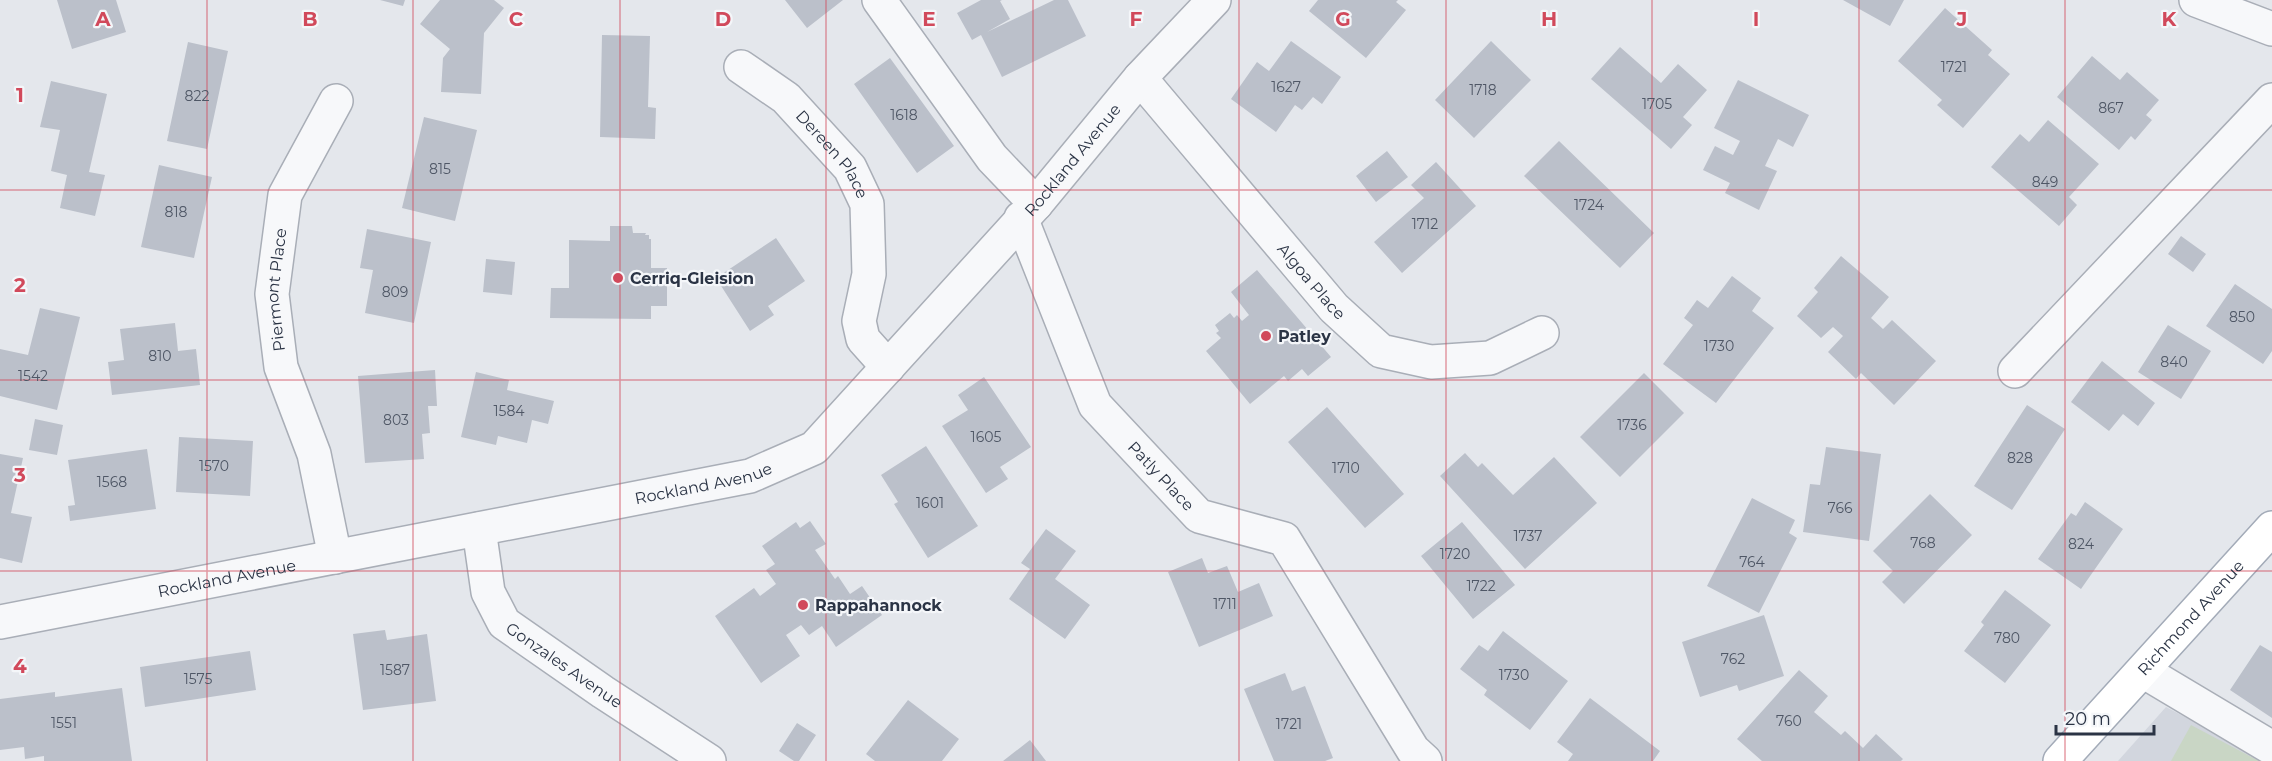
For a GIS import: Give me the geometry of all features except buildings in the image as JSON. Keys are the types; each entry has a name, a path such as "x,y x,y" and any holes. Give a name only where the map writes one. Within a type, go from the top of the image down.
{"main road":[{"name":"Richmond Avenue","path":"2060,761 2272,528"}],"street":[{"path":"879,0 1029,211"},
{"name":"Rockland Avenue","path":"0,622 750,476 813,448 1029,211 1140,78 1214,0"},
{"path":"2196,0 2272,28"},
{"name":"Dereen Place","path":"741,67 786,98 850,168 867,204 869,274 859,321 863,339 888,367"},
{"name":"Algoa Place","path":"1140,78 1334,308 1381,351 1431,362 1490,358 1542,333"},
{"path":"2015,371 2272,100"},
{"name":"Piermont Place","path":"335,557 314,454 281,367 272,294 285,195 336,101"},
{"name":"Patly Place","path":"1029,211 1095,405 1199,516 1284,538 1413,750 1425,761"},
{"name":"Gonzales Avenue","path":"480,529 488,592 504,623 708,761"},
{"path":"2143,671 2272,748"}],"shaded area":[{"path":"2166,707 2268,761 2118,761"}],"green space":[{"path":"2191,725 2259,761 2171,761"}],"place":[{"name":"Cerriq-Gleision","path":"618,278"},
{"name":"Patley","path":"1266,336"},
{"name":"Rappahannock","path":"803,605"}]}
